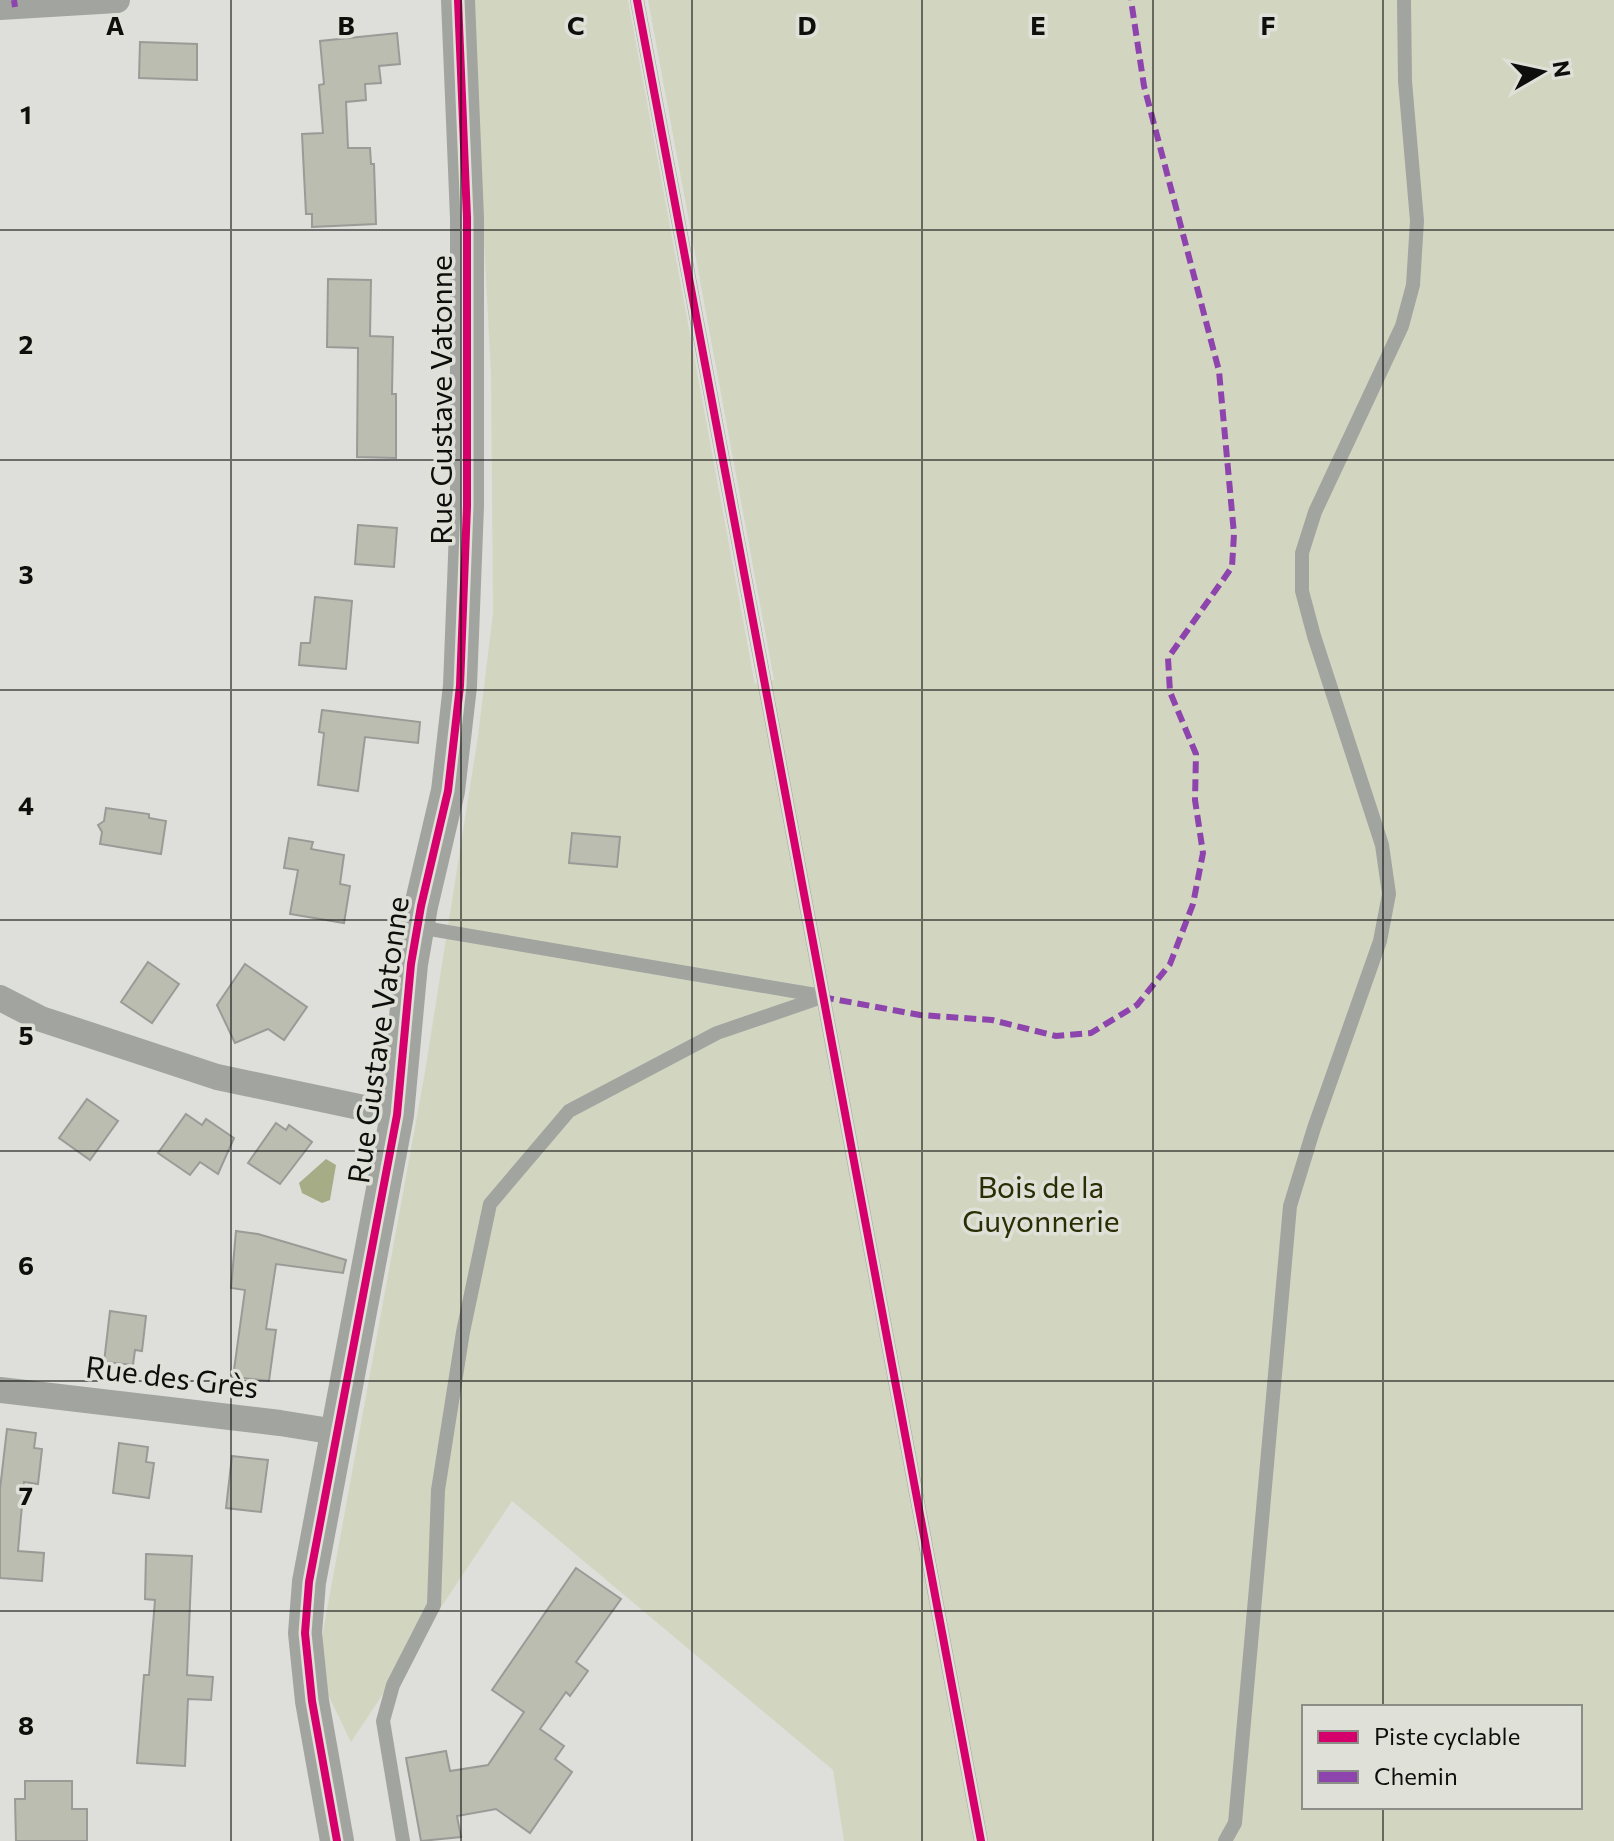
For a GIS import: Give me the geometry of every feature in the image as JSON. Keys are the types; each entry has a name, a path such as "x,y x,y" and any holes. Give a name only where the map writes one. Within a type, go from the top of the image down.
{"street":[{"path":"0,7 117,0"},
{"name":"Rue Gustave Vatonne","path":"337,1841 312,1701 305,1633 309,1582 397,1115 411,964 448,791 460,686 467,506 467,218 458,0"},
{"path":"0,998 41,1019 217,1077 397,1115"},
{"name":"Rue des Grès","path":"0,1390 336,1432"}],"lane":[{"path":"637,0 981,1841"},
{"path":"1225,1841 1235,1823 1290,1206 1380,941 1389,894 1382,845 1302,591 1302,553 1315,512 1402,326 1413,285 1417,221 1405,81 1404,0"},
{"path":"418,927 822,997"},
{"path":"403,1841 383,1721 393,1685 434,1605 438,1490 463,1332 490,1204 569,1111 717,1033 822,997"}],"green space":[{"name":"Bois de la Guyonnerie","path":"467,0 628,0 755,684 774,680 648,0 1614,0 1614,1841 844,1841 833,1770 512,1501 351,1742 316,1670 425,1072 478,736 493,613 491,375 476,87"}],"shaded area":[{"path":"326,1159 336,1165 330,1200 322,1203 302,1193 299,1183"}],"building":[{"path":"397,33 400,64 379,66 381,83 365,84 366,100 346,102 348,148 370,148 371,164 374,164 376,224 312,227 312,214 306,214 302,134 323,133 319,85 324,84 320,41"},
{"path":"140,42 197,44 197,80 139,78"},
{"path":"328,279 371,280 370,336 393,337 392,394 396,394 396,458 357,457 358,348 327,347"},
{"path":"358,525 397,528 394,567 355,564"},
{"path":"315,597 352,601 346,669 299,665 301,643 310,643"},
{"path":"322,710 420,722 418,743 365,737 358,791 318,785 324,733 319,732"},
{"path":"106,808 149,814 149,818 166,821 161,854 100,844 102,832 98,825 104,821"},
{"path":"572,833 620,837 617,867 569,863"},
{"path":"289,838 313,842 311,849 344,855 340,884 350,886 344,923 290,914 298,870 284,868"},
{"path":"148,962 179,984 152,1023 121,1002"},
{"path":"245,964 307,1007 284,1040 268,1029 235,1043 217,1005"},
{"path":"87,1099 118,1121 90,1160 59,1138"},
{"path":"186,1114 202,1125 206,1119 234,1138 218,1174 200,1162 190,1175 158,1153"},
{"path":"276,1123 286,1130 289,1125 312,1142 280,1184 248,1163"},
{"path":"236,1231 258,1234 346,1260 343,1273 276,1264 266,1329 276,1330 269,1381 233,1377 245,1290 231,1288"},
{"path":"110,1311 146,1316 142,1351 135,1350 133,1365 104,1362"},
{"path":"7,1429 36,1433 34,1448 42,1449 38,1484 24,1482 18,1551 44,1553 42,1581 0,1578 0,1489"},
{"path":"119,1443 148,1447 146,1462 154,1463 149,1498 113,1493"},
{"path":"232,1456 268,1460 261,1512 226,1508"},
{"path":"146,1554 192,1556 187,1675 213,1677 211,1700 188,1699 185,1766 137,1763 144,1675 149,1675 155,1600 145,1599"},
{"path":"576,1568 621,1599 576,1662 588,1671 570,1696 566,1692 540,1729 564,1746 555,1759 572,1772 530,1833 496,1809 457,1816 461,1837 421,1841 406,1758 446,1751 450,1771 488,1765 524,1712 492,1690"},
{"path":"25,1781 72,1781 72,1809 87,1809 87,1841 16,1841 15,1799 25,1799"}],"marked path":[{"path":"14,0 15,7"},
{"path":"822,997 920,1015 992,1020 1056,1036 1091,1033 1137,1005 1170,964 1193,904 1203,853 1195,800 1196,754 1170,692 1168,658 1232,567 1234,534 1219,371 1144,86 1131,0"}],"cycle path":[{"path":"337,1841 312,1701 305,1633 309,1582 397,1115 411,964 448,791 460,686 467,506 467,218 458,0"},
{"path":"637,0 981,1841"}]}
